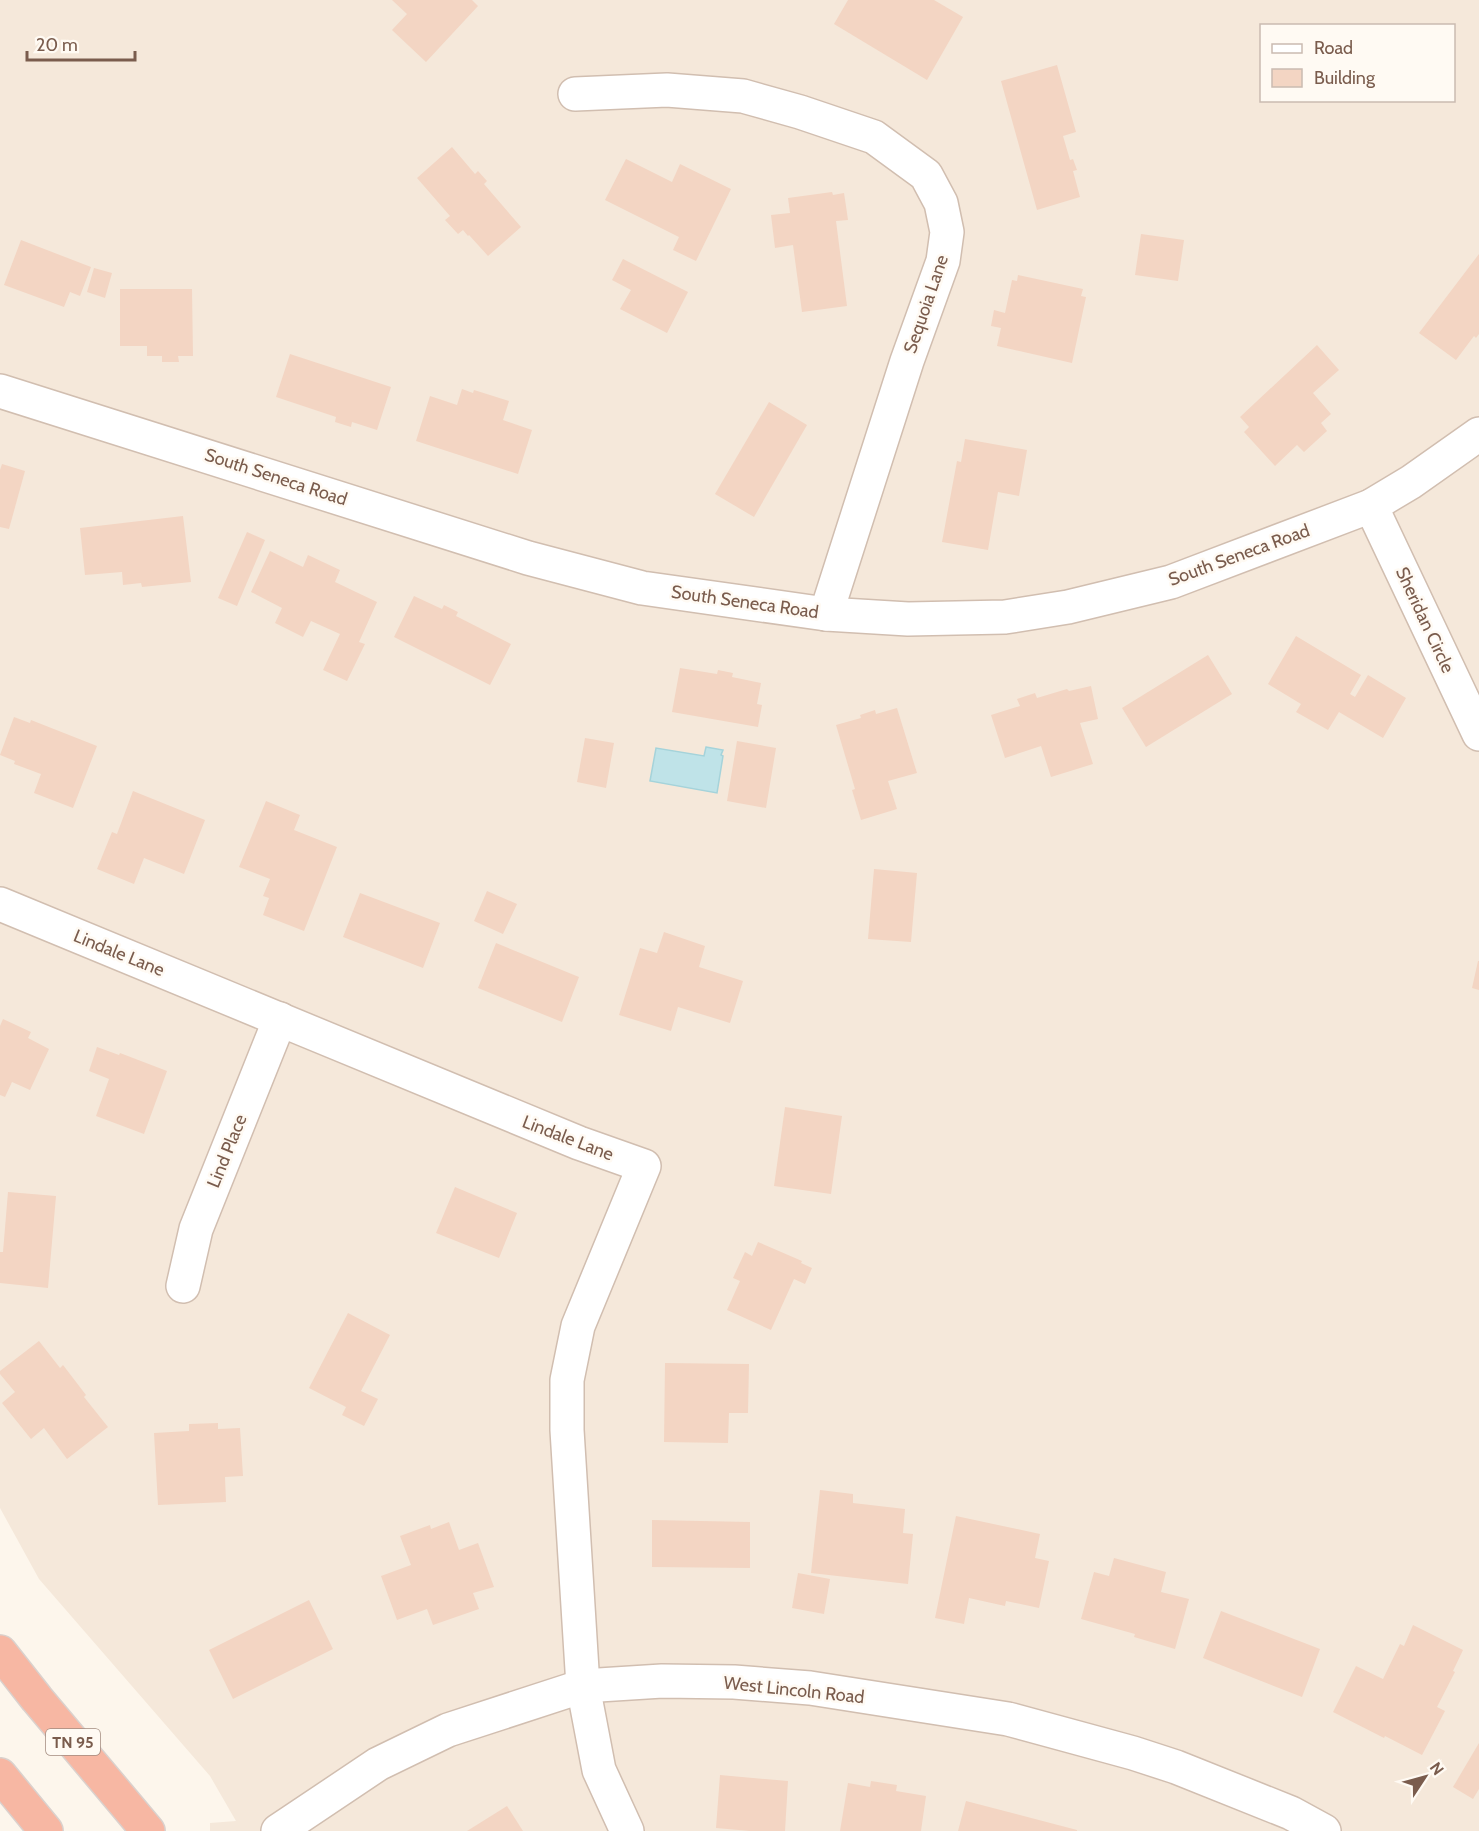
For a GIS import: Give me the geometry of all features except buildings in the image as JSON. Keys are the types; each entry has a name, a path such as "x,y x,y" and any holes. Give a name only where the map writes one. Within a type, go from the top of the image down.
{"highway":[{"name":"TN 95","path":"0,1652 148,1831"},
{"path":"0,1775 46,1831"}],"street":[{"name":"Sequoia Lane","path":"576,94 667,90 742,96 800,112 874,136 926,175 941,203 947,232 943,261 907,361 826,614"},
{"name":"South Seneca Road","path":"0,391 528,558 642,588 826,614 908,619 1005,617 1068,607 1171,582 1371,506 1411,482 1479,434"},
{"name":"Sheridan Circle","path":"1371,506 1479,734"},
{"name":"Lindale Lane","path":"0,903 579,1143 644,1166 578,1326 567,1380 567,1430 584,1686"},
{"name":"Lind Place","path":"183,1286 196,1229 280,1019"},
{"name":"West Lincoln Road","path":"278,1831 378,1764 448,1730 584,1686 662,1681 734,1682 810,1688 1008,1719 1176,1767 1291,1813 1324,1831"},
{"path":"584,1686 599,1770 627,1831"}],"shaded area":[{"path":"0,0 1479,0 1479,1831 210,1831 210,1823 236,1821 210,1776 39,1579 0,1508"}],"water":[{"path":"706,747 723,750 717,793 650,781 656,748 704,756"}]}
